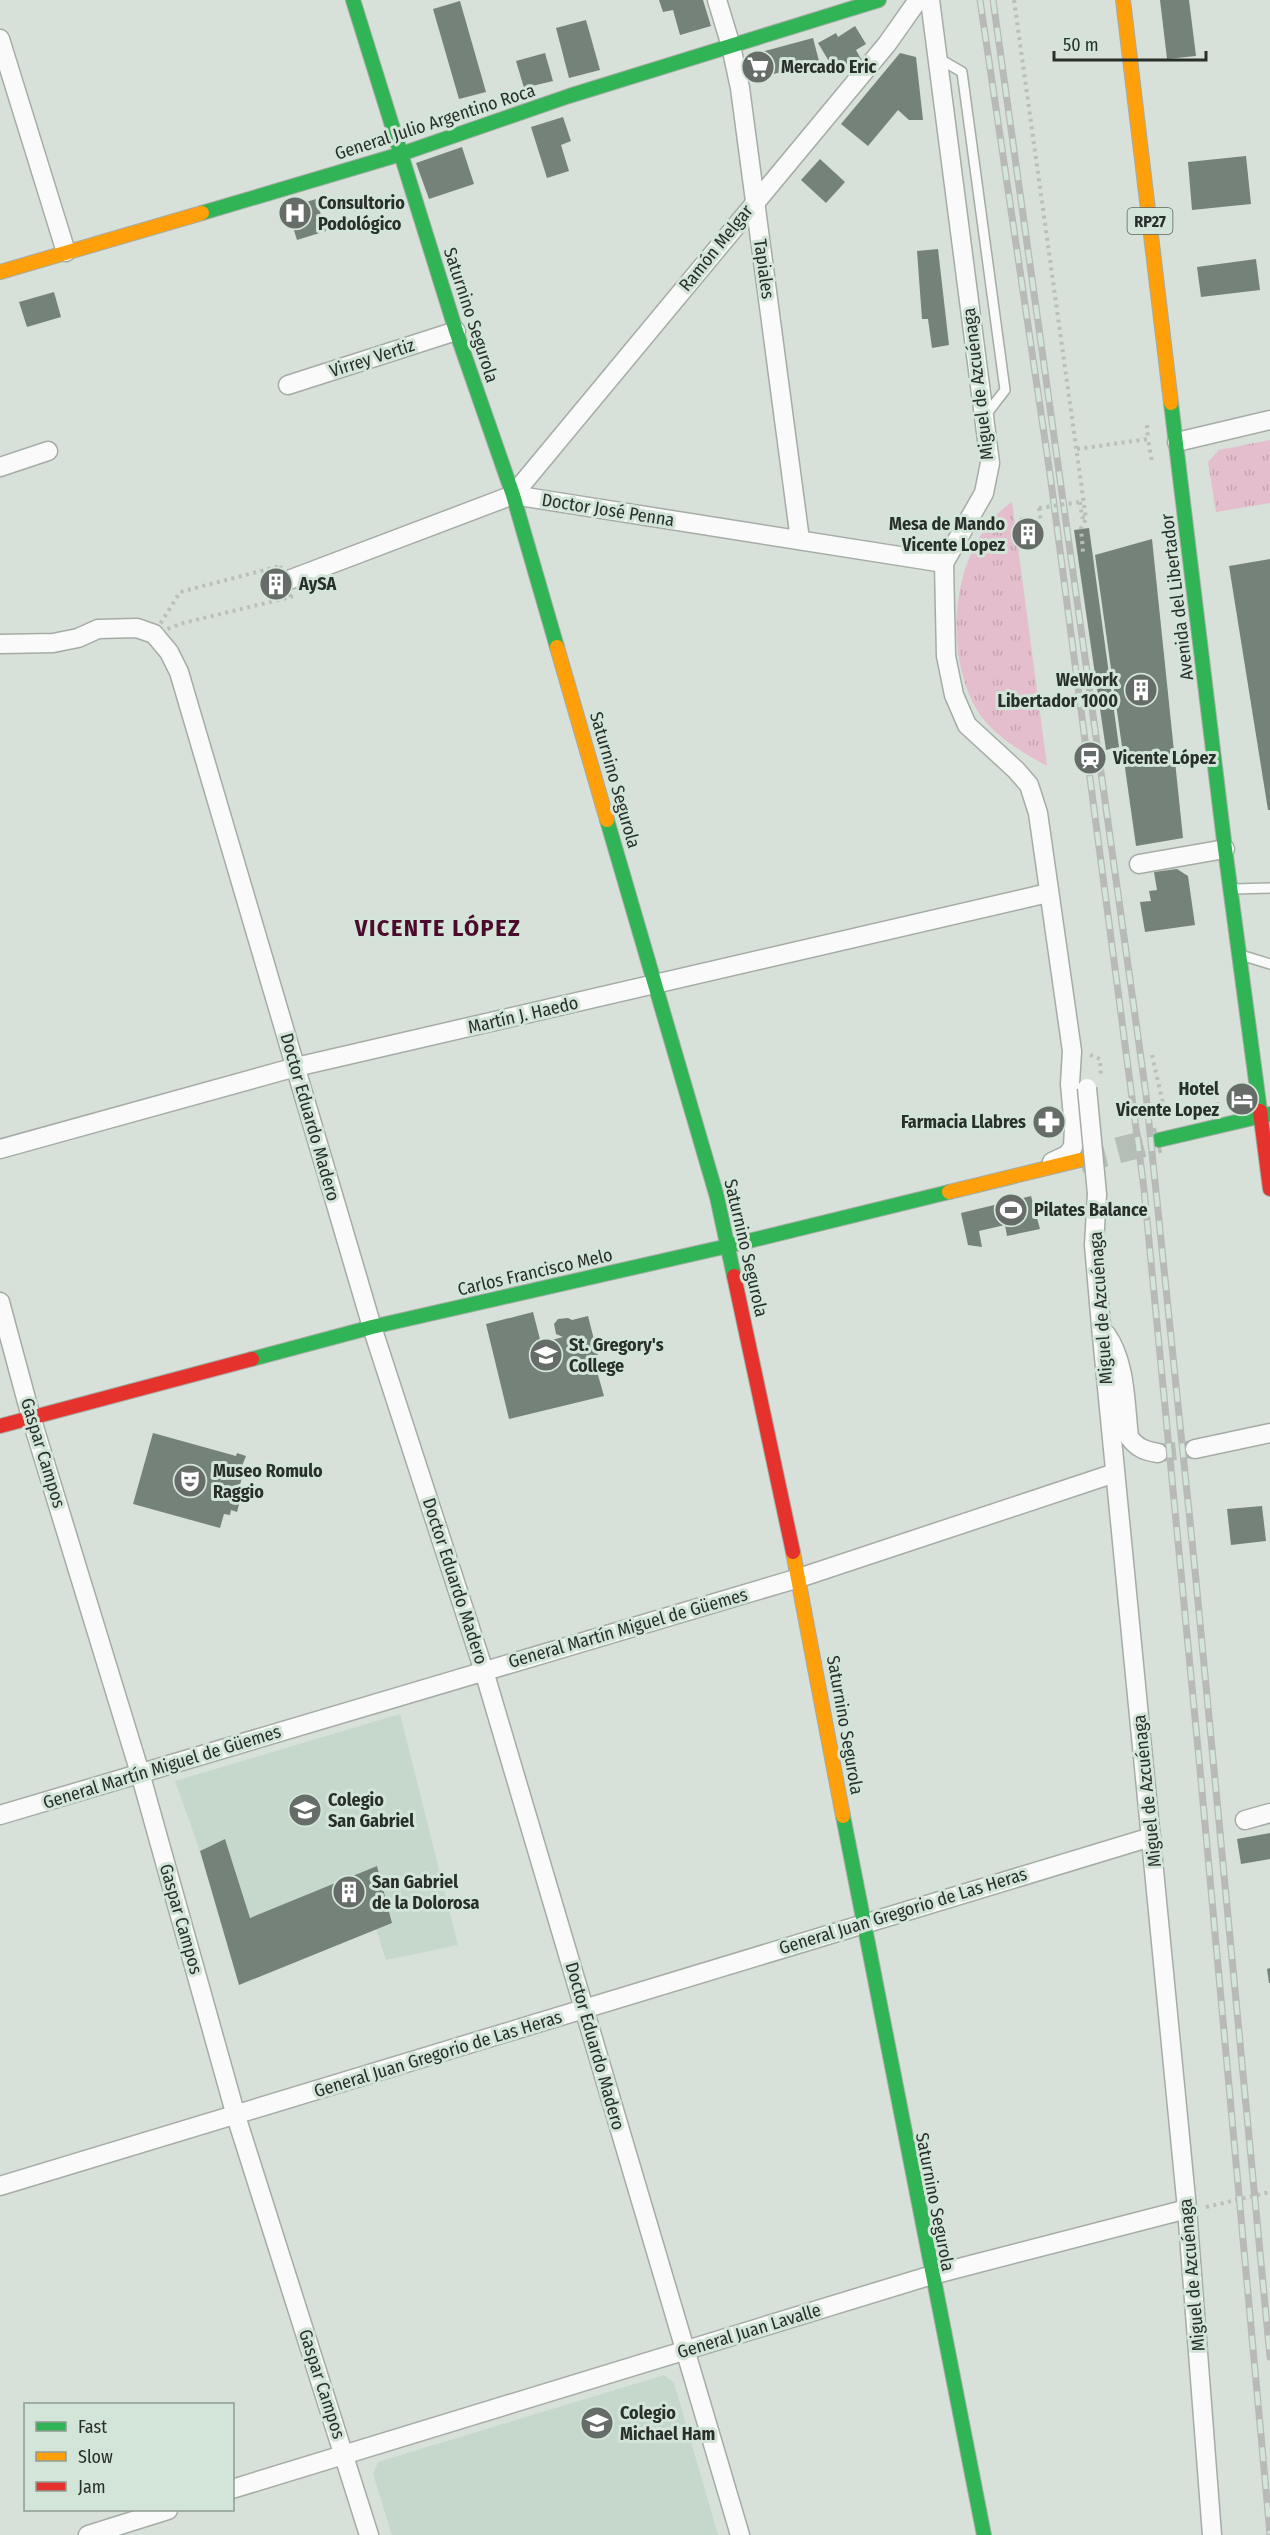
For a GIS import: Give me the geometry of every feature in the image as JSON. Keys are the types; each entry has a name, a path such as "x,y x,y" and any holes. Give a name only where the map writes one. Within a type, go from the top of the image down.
{"street":[{"name":"Saturnino Segurola","path":"353,0 456,331 513,495 717,1197 799,1578 863,1923 984,2535"},
{"name":"Tapiales","path":"717,0 731,46 740,88 800,540"},
{"name":"General Julio Argentino Roca","path":"0,272 401,154 569,96 879,0"},
{"name":"Ramón Melgar","path":"513,495 755,200 887,44 918,0"},
{"name":"Miguel de Azcuénaga","path":"930,0 990,463 984,492 944,563 944,634 954,695 967,725 1029,785 1038,813 1072,1051 1070,1084 1074,1128 1073,1146 1067,1155 1037,1169"},
{"name":"Avenida del Libertador","path":"1123,0 1230,889 1266,1115 1270,1189"},
{"path":"0,39 66,252"},
{"name":"Virrey Vertiz","path":"288,385 456,331"},
{"path":"1178,442 1270,420"},
{"path":"0,467 48,451"},
{"name":"Doctor José Penna","path":"286,581 513,495 944,563"},
{"path":"0,644 53,643 78,638 98,628 137,628 154,634"},
{"name":"Doctor Eduardo Madero","path":"154,634 169,652 179,672 372,1328 484,1671 740,2535"},
{"path":"1139,864 1225,849"},
{"name":"Martín J. Haedo","path":"0,1149 296,1067 1048,893"},
{"name":"Miguel de Azcuénaga","path":"1072,1051 1094,1086 1097,1194 1094,1245 1187,2209 1212,2535"},
{"path":"1159,1140 1266,1115"},
{"name":"Carlos Francisco Melo","path":"0,1426 372,1328 728,1246 1080,1160"},
{"name":"Gaspar Campos","path":"0,1302 31,1417 140,1773 236,2116 369,2535"},
{"path":"1101,1326 1113,1343 1121,1370 1129,1437 1146,1451 1158,1453"},
{"path":"1195,1449 1270,1433"},
{"name":"General Martín Miguel de Güemes","path":"0,1815 799,1578 1115,1473"},
{"path":"1245,1820 1270,1814"},
{"name":"General Juan Gregorio de Las Heras","path":"0,2186 1151,1837"},
{"name":"General Juan Lavalle","path":"234,2488 343,2453 932,2275 1187,2209"},
{"path":"88,2535 165,2511"}],"lane":[{"path":"936,57 962,72 1004,379 1005,390 984,418"},
{"path":"1230,889 1270,888"},
{"path":"1239,954 1270,964"}],"path":[{"path":"1014,0 1086,519 1081,528 1083,553"},
{"path":"1147,424 1153,468"},
{"path":"1077,449 1148,439"},
{"path":"1041,522 1039,508 1080,502 1082,517 1086,519"},
{"path":"280,566 291,597 183,623 154,634 180,592 280,566"},
{"path":"1072,1051 1100,1059 1094,1086"},
{"path":"1152,1055 1167,1119 1177,1117"},
{"path":"1208,1109 1218,1107"},
{"path":"1187,2209 1209,2207 1270,2192"}],"shaded area":[{"name":"Colegio San Gabriel","path":"400,1714 458,1945 386,1960 376,1929 392,1923 377,1866 250,1918 225,1839 200,1851 175,1781"},
{"name":"Colegio Michael Ham","path":"664,2375 674,2383 718,2535 392,2535 373,2474 378,2462"}],"green space":[{"path":"1270,440 1270,503 1216,512 1208,462 1219,450"},
{"path":"1012,502 1047,766 1008,742 983,719 966,685 959,658 956,628 965,570 976,543 992,520"}],"building":[{"path":"659,0 703,0 711,26 680,35 673,10 663,12"},
{"path":"1160,0 1189,0 1196,56 1167,59"},
{"path":"460,1 486,92 459,99 433,9"},
{"path":"586,20 600,70 569,78 556,28"},
{"path":"855,26 866,44 856,50 861,59 836,73 818,43 836,33 838,37"},
{"path":"813,38 819,61 757,79 754,60 757,53"},
{"path":"545,53 553,81 524,88 516,61"},
{"path":"900,53 916,57 923,120 909,120 898,110 868,146 841,124"},
{"path":"563,117 571,141 561,145 569,171 547,178 531,127"},
{"path":"462,147 474,184 429,199 416,163"},
{"path":"1246,156 1251,204 1192,210 1188,162"},
{"path":"820,159 845,182 826,203 801,180"},
{"path":"316,199 326,231 297,240 287,208"},
{"path":"938,249 949,345 932,348 928,319 922,319 917,251"},
{"path":"1256,259 1260,290 1201,297 1197,267"},
{"path":"54,292 61,317 27,327 19,302"},
{"name":"Mesa de Mando Vicente Lopez","path":"1032,517 1036,549 1024,551 1020,518"},
{"path":"1089,528 1119,747 1106,750 1074,530"},
{"name":"WeWork Libertador 1000","path":"1152,539 1183,838 1136,846 1095,555"},
{"path":"1270,559 1270,810 1268,810 1229,566"},
{"name":"AySA","path":"280,567 288,596 273,600 265,571"},
{"path":"1177,869 1188,876 1195,925 1145,932 1140,902 1151,901 1149,891 1157,890 1154,872"},
{"path":"1031,1196 1040,1229 1007,1236 1005,1225 979,1231 982,1247 968,1245 961,1213"},
{"name":"St. Gregory's College","path":"533,1312 541,1343 563,1337 556,1334 554,1324 558,1319 572,1320 588,1316 601,1367 596,1368 604,1396 509,1419 486,1324"},
{"name":"Museo Romulo Raggio","path":"153,1433 236,1456 237,1453 246,1456 238,1476 242,1477 240,1485 244,1486 237,1512 231,1510 230,1515 224,1514 220,1528 133,1504"},
{"path":"1262,1506 1266,1541 1231,1545 1227,1509"},
{"path":"1270,1833 1270,1859 1241,1864 1237,1839"},
{"name":"San Gabriel de la Dolorosa","path":"225,1839 250,1918 377,1866 392,1923 239,1985 200,1851"},
{"path":"1270,1968 1270,1983 1269,1983 1267,1969"}],"tunnel":[{"path":"1080,1160 1159,1140"},
{"path":"1158,1453 1195,1449"}],"railway":[{"path":"980,0 1050,474 1144,1189 1270,2534"},
{"path":"993,0 1146,1094 1195,1570 1270,2357"}],"traffic: fast":[{"path":"353,0 456,331 513,495 557,647"},
{"path":"202,213 401,154 569,96 879,0"},
{"path":"1171,403 1225,849 1260,1111"},
{"path":"607,820 717,1197 734,1276"},
{"path":"1159,1140 1270,1114"},
{"path":"252,1359 372,1327 728,1246 949,1192"},
{"path":"843,1816 984,2535"}],"traffic: slow":[{"path":"1123,0 1171,403"},
{"path":"0,272 202,213"},
{"path":"557,647 607,820"},
{"path":"949,1192 1080,1160"},
{"path":"793,1552 843,1816"}],"traffic: jam":[{"path":"1260,1111 1270,1189"},
{"path":"734,1276 793,1552"},
{"path":"0,1426 252,1359"}],"place":[{"name":"Mercado Eric","path":"758,67"},
{"name":"Consultorio Podológico","path":"295,213"},
{"name":"Mesa de Mando Vicente Lopez","path":"1028,534"},
{"name":"AySA","path":"276,584"},
{"name":"WeWork Libertador 1000","path":"1141,690"},
{"name":"Vicente López","path":"1090,758"},
{"name":"Hotel Vicente Lopez","path":"1242,1099"},
{"name":"Farmacia Llabres","path":"1049,1122"},
{"name":"Pilates Balance","path":"1011,1210"},
{"name":"St. Gregory's College","path":"546,1355"},
{"name":"Museo Romulo Raggio","path":"190,1481"},
{"name":"Colegio San Gabriel","path":"305,1810"},
{"name":"San Gabriel de la Dolorosa","path":"349,1892"},
{"name":"Colegio Michael Ham","path":"597,2423"}],"district":[{"name":"VICENTE LÓPEZ","path":"438,928"}]}
